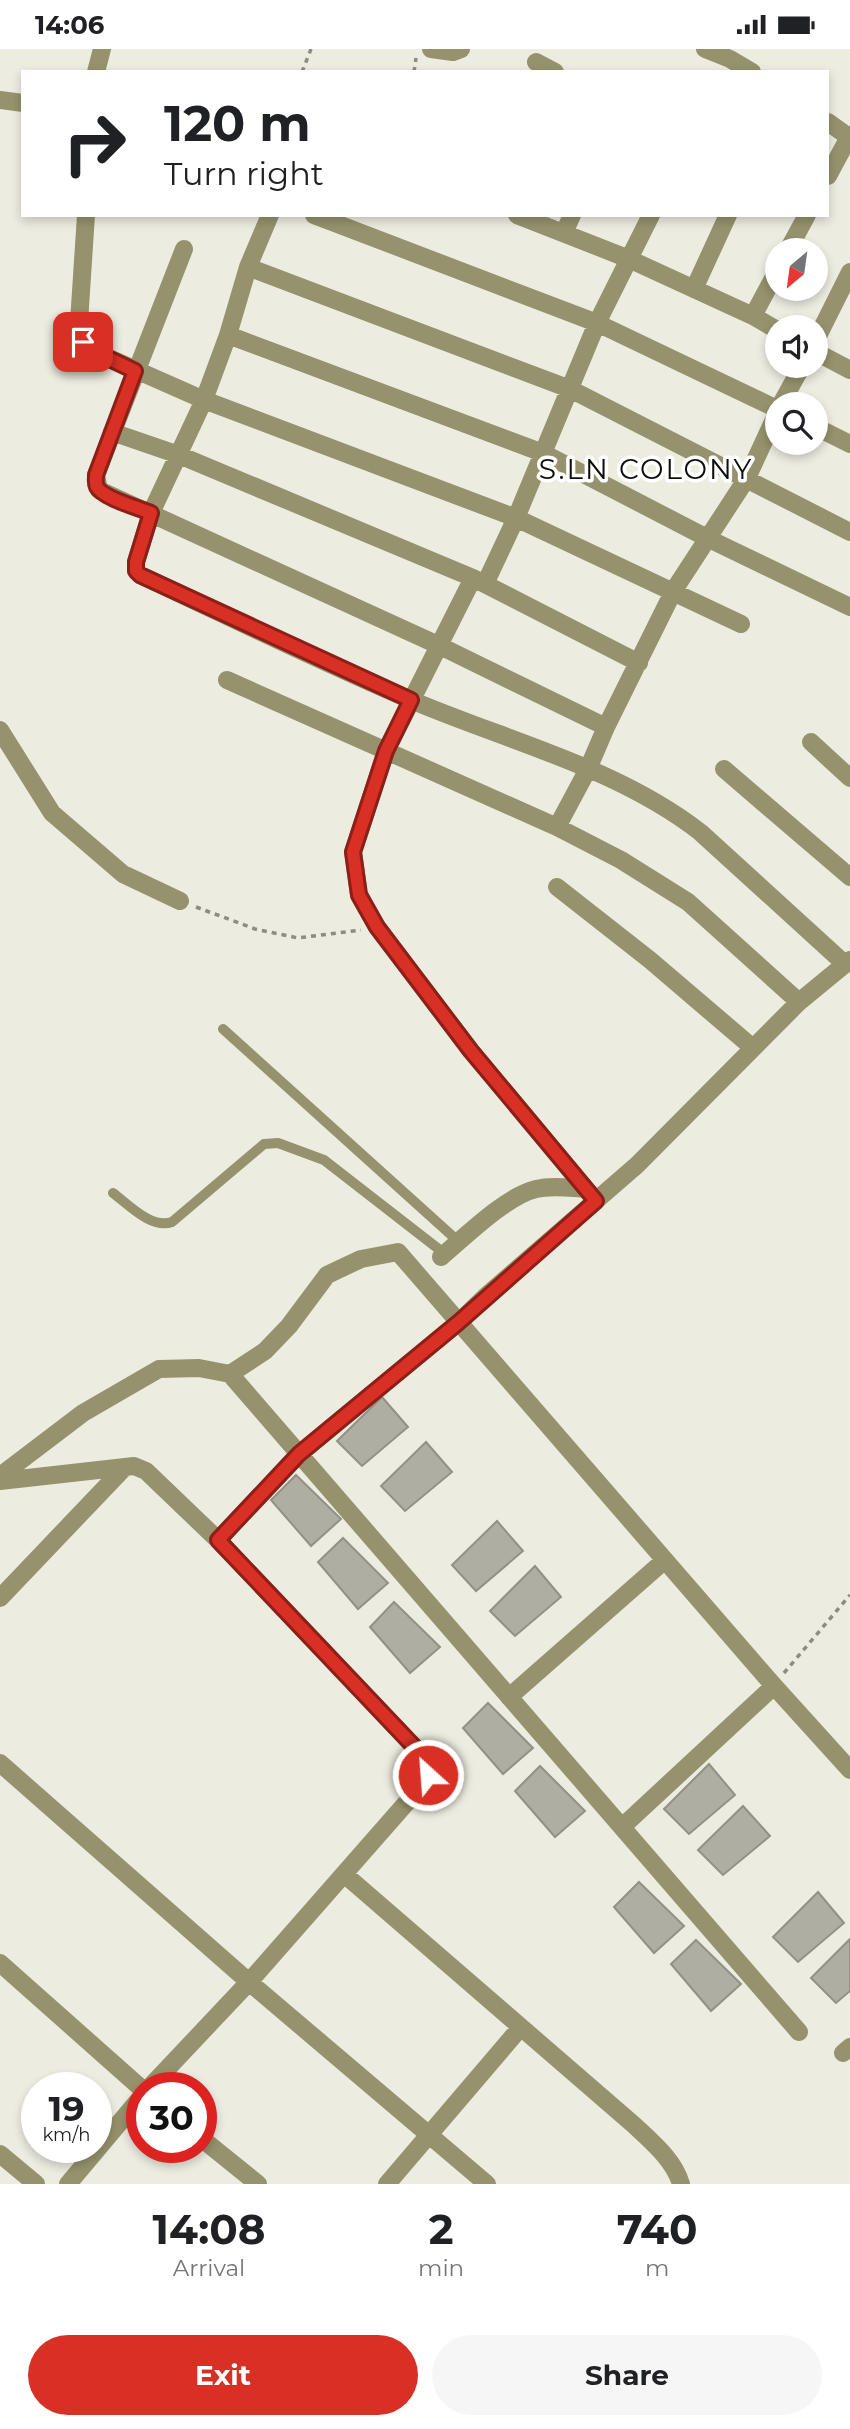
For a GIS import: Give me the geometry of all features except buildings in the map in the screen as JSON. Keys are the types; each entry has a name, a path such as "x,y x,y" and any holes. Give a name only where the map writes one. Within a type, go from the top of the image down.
{"street":[{"path":"97,70 102,49"},
{"path":"431,49 453,52 461,49"},
{"path":"705,49 748,70"},
{"path":"536,62 551,70"},
{"path":"0,100 21,103"},
{"path":"829,123 850,137 829,174"},
{"path":"86,217 80,335 93,351 204,400 516,518 674,590 741,624"},
{"path":"218,1540 299,1454 459,1322 591,1195 637,1165 799,1002 847,962 679,816 588,769 411,700 140,575 135,567 151,513 204,400 228,335 248,267 269,217"},
{"path":"319,217 597,323 765,405"},
{"path":"522,217 629,259 765,323"},
{"path":"564,233 571,217"},
{"path":"591,1195 471,1051 377,927 359,895 353,852 386,751 438,646 516,518 597,323 650,217"},
{"path":"694,289 727,217"},
{"path":"795,238 806,217"},
{"path":"184,249 96,475 97,487 103,493 438,646 606,727"},
{"path":"248,267 570,389 850,532"},
{"path":"828,318 847,284"},
{"path":"753,316 765,294"},
{"path":"228,335 543,453 850,607"},
{"path":"828,358 850,370"},
{"path":"112,432 179,455 479,581 639,663"},
{"path":"828,433 850,444"},
{"path":"557,827 588,769 674,590 747,478 765,438"},
{"path":"227,680 557,827 621,860 688,902 799,1002"},
{"path":"0,730 52,813 122,874 180,901"},
{"path":"811,742 850,778"},
{"path":"724,769 850,877"},
{"path":"558,887 650,960 753,1048"},
{"path":"443,1256 517,1195 555,1187 591,1195"},
{"path":"230,1374 265,1351 289,1326 327,1275 361,1258 398,1252 850,1770"},
{"path":"0,1478 83,1413 159,1369 199,1368 230,1374 799,2032"},
{"path":"0,1478 134,1466 146,1471 218,1540 423,1756 427,1765 428,1775 422,1785 249,1982 164,2072"},
{"path":"3,1589 124,1468"},
{"path":"509,1697 665,1560"},
{"path":"622,1827 774,1686"},
{"path":"0,1763 249,1982 487,2184"},
{"path":"344,1874 654,2144 679,2176 681,2184"},
{"path":"0,1963 126,2075"},
{"path":"387,2184 521,2027"},
{"path":"68,2184 126,2116"},
{"path":"217,2150 258,2184"},
{"path":"0,2154 36,2184"}],"lane":[{"path":"223,1029 459,1242"},
{"path":"113,1193 155,1223 165,1224 264,1144 278,1143 324,1160 443,1256"}],"path":[{"path":"303,70 311,49"},
{"path":"414,70 415,49"},
{"path":"180,901 254,929 298,938 377,927"},
{"path":"774,1686 850,1595"}],"district":[{"name":"S.LN COLONY","path":"646,469"}],"route":[{"path":"83,342 93,351 135,371 96,481 97,487 103,493 151,513 136,562 136,571 411,700 386,751 353,852 359,895 377,927 471,1051 596,1201 459,1322 299,1454 218,1540 423,1756 428,1775"}]}
